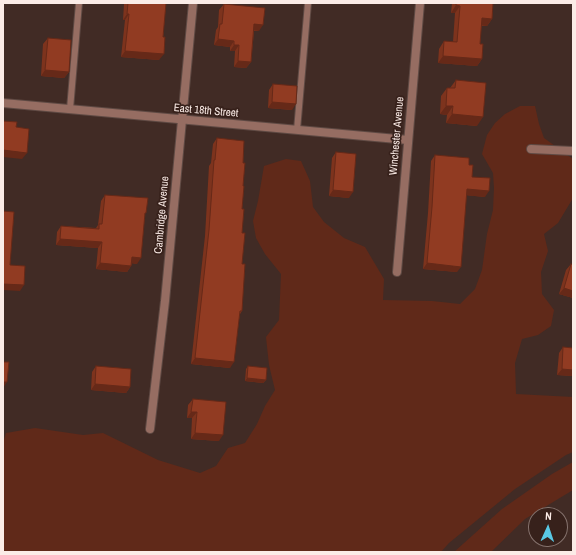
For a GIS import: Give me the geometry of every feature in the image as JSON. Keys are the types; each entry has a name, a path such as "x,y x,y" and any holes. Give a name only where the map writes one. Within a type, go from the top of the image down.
{"street":[{"name":"Cambridge Avenue","path":"150,429 165,301 192,3"},
{"name":"Winchester Avenue","path":"397,272 420,3"},
{"name":"East 18th Street","path":"3,103 408,140"},
{"path":"531,149 573,151"}],"lane":[{"path":"70,110 79,3"},
{"path":"297,130 308,3"}],"shaded area":[{"path":"520,106 535,106 544,138 573,159 573,198 558,223 544,234 548,251 541,272 542,294 554,310 551,326 538,335 522,339 515,363 516,394 573,397 573,452 566,455 515,489 449,543 441,552 3,552 3,443 6,433 35,428 83,435 103,433 158,460 200,473 216,466 228,448 245,443 275,390 269,365 266,337 279,320 281,274 265,254 256,238 253,221 264,166 286,159 301,161 310,181 313,207 324,222 344,238 365,247 384,279 383,300 432,301 460,304 475,289 482,270 487,234 493,210 493,173 482,154 487,135 495,123 505,114"},
{"path":"573,462 573,490 545,507 528,507 528,517 491,552 454,552 502,509 552,474"}],"building":[{"path":"128,3 166,3 163,37 165,37 164,54 125,51 129,14 127,14"},
{"path":"456,3 493,3 492,19 482,18 480,44 483,44 482,59 443,56 444,41 457,42 460,6 456,5"},
{"path":"224,4 265,8 263,25 254,24 251,62 238,61 239,45 234,45 234,41 218,39 220,24 222,24"},
{"path":"48,38 71,40 69,72 45,70"},
{"path":"456,80 486,83 483,117 452,114 453,106 446,106 447,88 455,88"},
{"path":"273,84 297,86 296,104 272,102"},
{"path":"3,121 17,122 16,127 29,129 27,153 3,150"},
{"path":"217,138 244,141 243,163 245,163 242,209 244,209 242,233 245,233 242,264 245,264 242,311 240,311 234,362 195,358"},
{"path":"336,152 356,154 353,192 333,190"},
{"path":"435,155 469,158 469,165 473,165 472,177 490,178 489,191 467,189 461,267 427,263"},
{"path":"105,195 148,198 145,213 141,258 132,257 131,266 100,263 102,242 60,239 61,226 99,229 99,224 102,224"},
{"path":"3,211 14,212 10,265 25,266 24,285 3,284"},
{"path":"571,264 573,265 573,291 564,288"},
{"path":"563,347 573,348 573,370 562,369"},
{"path":"3,362 9,362 7,382 3,382"},
{"path":"96,366 131,369 130,387 95,384"},
{"path":"248,366 267,368 266,380 247,378"},
{"path":"193,399 226,402 223,435 195,433 197,412 191,412"}]}
